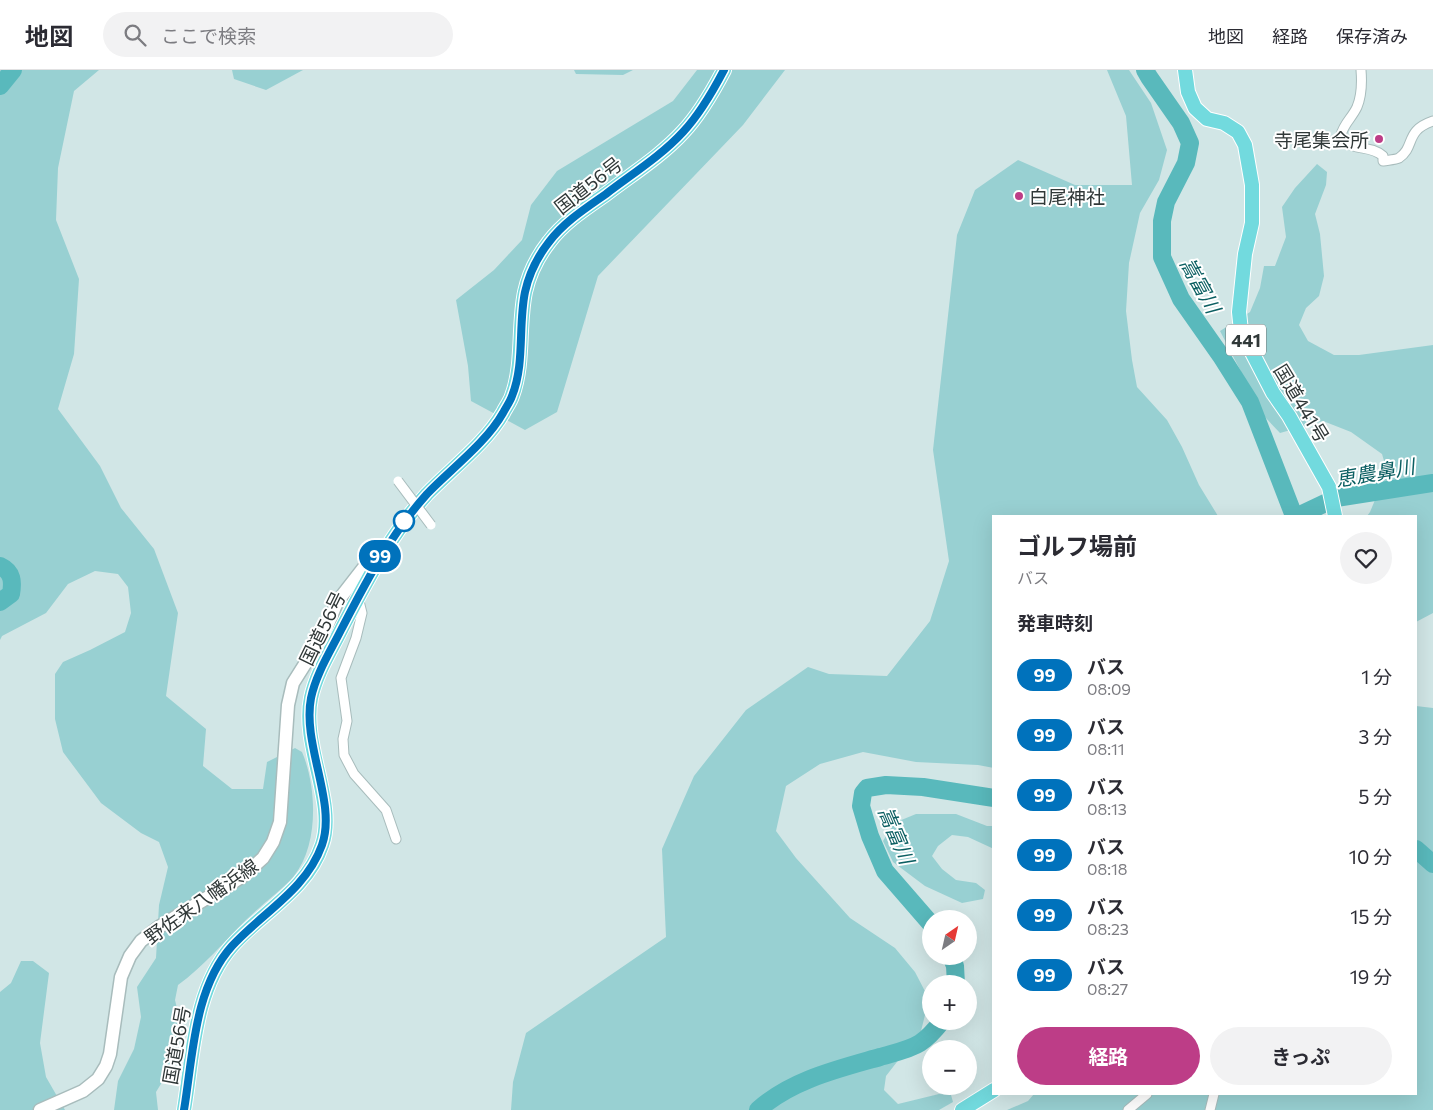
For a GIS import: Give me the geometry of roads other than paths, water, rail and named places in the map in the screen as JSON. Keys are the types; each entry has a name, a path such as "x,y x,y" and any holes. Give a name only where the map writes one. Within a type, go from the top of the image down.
{"highway":[{"name":"国道56号","path":"184,1110 200,1007 215,969 232,946 294,889 312,868 324,843 326,818 309,727 311,699 320,670 377,561 405,520 428,493 467,456 498,421 512,396 517,373 525,291 534,266 550,240 571,220 647,163 684,132 712,93 724,70"},
{"name":"国道441号","path":"1185,70 1188,92 1195,108 1207,119 1224,123 1238,132 1245,145 1252,185 1252,223 1245,254 1240,302 1241,331 1273,393 1289,416 1329,487 1335,515"},
{"path":"962,1110 992,1091"}],"main road":[{"name":"野佐来八幡浜線","path":"40,1110 83,1090 98,1079 106,1066 110,1054 121,977 130,956 142,940 159,927 244,876 263,858 273,842 280,822 288,705 293,683 324,634 337,602 365,566 377,561"}],"street":[{"path":"1362,70 1362,87 1357,106 1344,125 1341,135 1345,143 1352,147 1375,149 1383,156 1383,161 1397,159 1405,152 1414,131 1423,125 1433,122"},
{"path":"398,481 431,525"},
{"path":"358,597 362,613 356,638 341,678 347,721 343,739 344,754 354,774 386,810 396,839"},
{"path":"1128,1110 1147,1095"},
{"path":"1210,1110 1214,1095"}],"waterway":[{"path":"0,86 13,70"},
{"name":"嵩富川","path":"1145,70 1181,123 1190,143 1186,163 1166,202 1162,221 1162,257 1181,299 1221,356 1250,402 1294,515"},
{"name":"恵農鼻川","path":"1300,515 1336,498 1433,483"},
{"path":"0,566 10,574 12,585 11,594 0,602"},
{"name":"嵩富川","path":"922,914 885,871 870,836 861,806 863,793 867,788 886,785 923,787 992,798"},
{"path":"1417,850 1433,864"},
{"name":"嵩富川","path":"955,965 956,975"},
{"name":"嵩富川","path":"758,1110 800,1083 848,1066 901,1051 923,1041 934,1030"}],"place":[{"name":"寺尾集会所","path":"1379,139"},
{"name":"白尾神社","path":"1019,196"}]}
